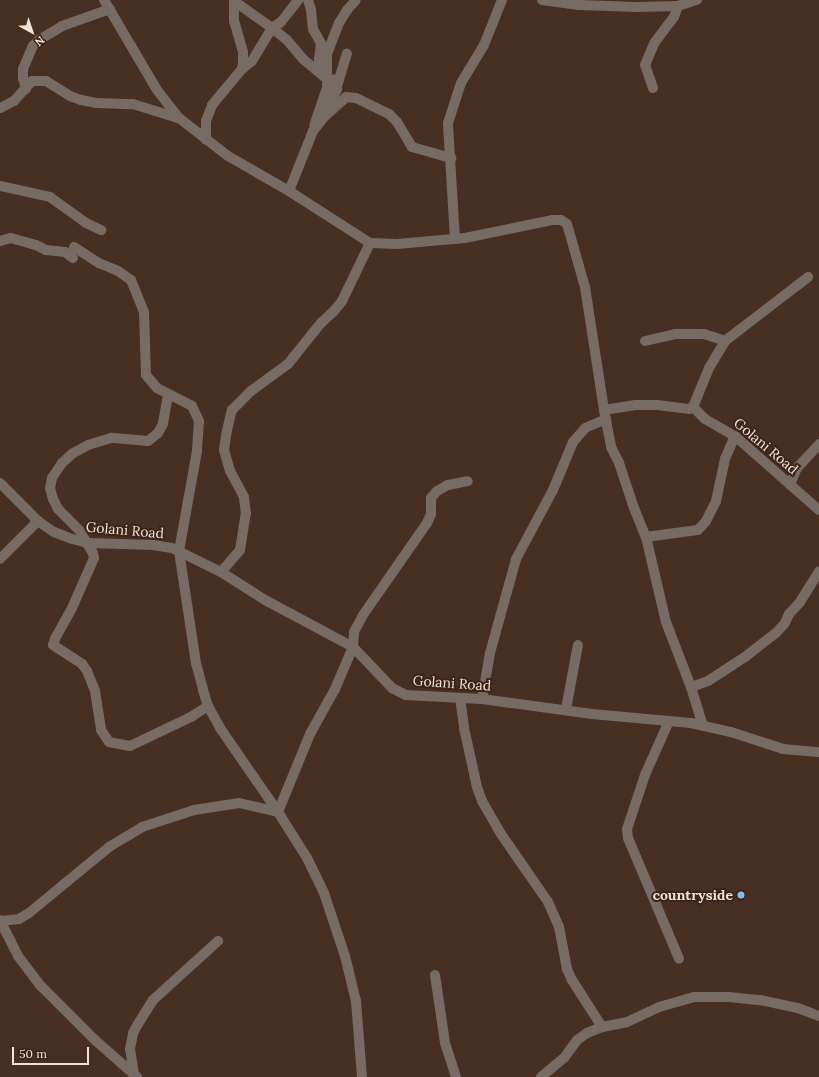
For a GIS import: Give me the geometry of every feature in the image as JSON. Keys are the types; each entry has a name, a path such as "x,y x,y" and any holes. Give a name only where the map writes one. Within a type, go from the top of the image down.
{"street":[{"path":"104,0 157,90 179,118 228,156 289,191 370,243 381,244 454,239 485,235 545,221 561,220 566,224 585,287 611,447 619,462 634,508 646,537 666,622 691,687 702,724"},
{"path":"206,140 206,121 212,105 228,84 252,61 272,28 281,22 298,0"},
{"path":"308,0 311,10 313,29 321,42 332,83 323,118"},
{"path":"326,59 339,23 347,10 356,0"},
{"path":"454,239 448,123 460,83 484,45 502,0"},
{"path":"542,0 594,5 678,6 697,0"},
{"path":"234,1 272,28 286,40 303,59 332,83"},
{"path":"234,1 234,21 243,56 242,69"},
{"path":"653,88 645,65 655,42 674,17 678,6"},
{"path":"26,89 23,78 23,70 33,46 39,40 62,26 110,9"},
{"path":"289,191 332,83 343,71 347,54"},
{"path":"0,108 14,101 32,82 46,82 80,100 96,103 133,104 179,118"},
{"path":"313,131 323,118 346,97 356,98 389,114 397,122 412,147 451,158"},
{"path":"0,186 50,197 86,223 101,230"},
{"path":"0,241 12,238 36,245 46,250 74,253 118,271 131,280 144,312 146,375 157,388 192,406 199,421 197,451 179,551 196,663 208,706 220,728 278,812 313,869 324,892 337,930 356,1001 362,1077"},
{"path":"221,572 240,550 246,514 244,497 230,471 224,450 232,410 251,391 288,364 321,323 334,311 342,301 370,243"},
{"path":"482,699 490,653 516,559 552,490 573,442 585,428 605,414 636,405 657,405 689,409 693,407 709,368 726,341 808,277"},
{"path":"644,341 675,334 704,334 726,341"},
{"path":"168,395 163,424 158,433 148,441 111,438 88,445 72,454 56,470 52,478 50,488 58,509 79,530 88,542 94,554 92,564 53,645 82,664 87,671 95,691 101,730 109,742 130,746 191,717 208,706"},
{"name":"Golani Road","path":"693,407 705,419 735,436 819,510"},
{"path":"646,537 698,530 706,521 716,500 724,459 735,436"},
{"path":"790,485 797,468 819,444"},
{"path":"278,812 304,748 330,701 353,647 354,632 363,615 427,523 431,514 431,498 437,491 448,486 468,481"},
{"name":"Golani Road","path":"0,483 38,521 54,532 88,542 153,545 179,551 221,572 271,603 353,647 386,682 398,691 413,696 482,699 702,724 783,749 819,752"},
{"path":"0,559 38,521"},
{"path":"691,687 708,681 745,657 776,633 785,623 789,614 800,602 818,575"},
{"path":"566,709 578,645"},
{"path":"460,698 464,728 477,787 482,800 501,834 548,902 559,927 567,968 572,980 602,1027"},
{"path":"669,721 645,775 627,829 628,838 679,959"},
{"path":"136,1076 95,1040 41,986 18,956 0,921 19,918 29,913 109,847 142,827 194,810 239,803 278,812"},
{"path":"136,1076 130,1049 133,1033 138,1024 153,1000 218,941"},
{"path":"435,975 445,1043 456,1077"},
{"path":"541,1077 564,1058 582,1036 602,1027 627,1022 674,1002 709,996 760,1000 798,1008 819,1016"}],"place":[{"name":"countryside","path":"741,895"}]}
